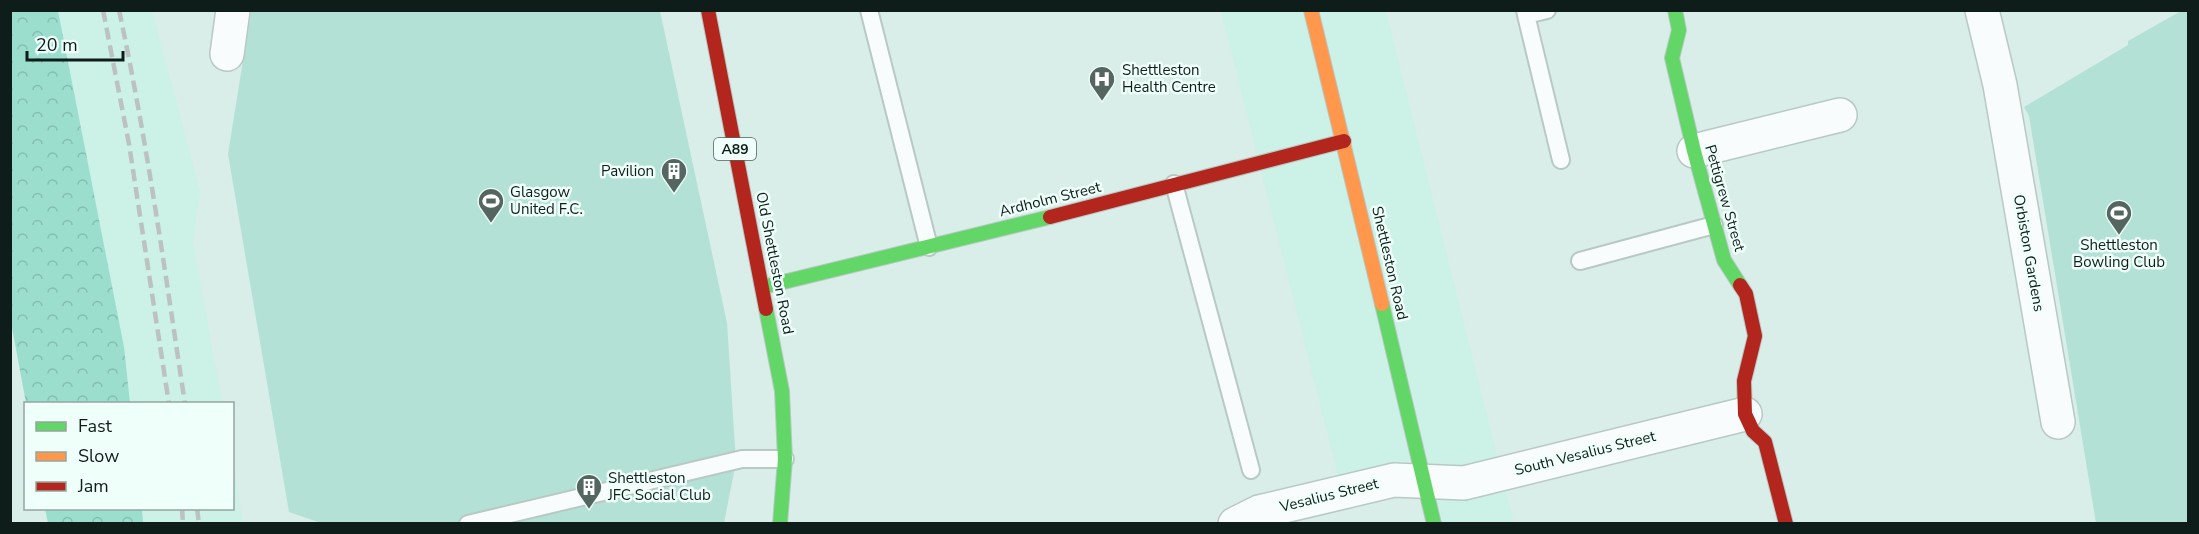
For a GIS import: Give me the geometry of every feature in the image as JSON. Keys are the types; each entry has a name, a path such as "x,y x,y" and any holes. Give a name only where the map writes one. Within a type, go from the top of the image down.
{"street":[{"path":"226,54 233,10"},
{"name":"Old Shettleston Road","path":"708,10 782,391 785,459 780,524"},
{"name":"Shettleston Road","path":"1311,10 1434,524"},
{"name":"Pettigrew Street","path":"1675,10 1679,30 1672,58 1694,151 1724,260 1746,294 1755,336 1744,381 1745,414"},
{"name":"Orbiston Gardens","path":"1982,10 2000,85 2058,422"},
{"path":"1694,151 1840,116"},
{"name":"Ardholm Street","path":"763,287 1344,141"},
{"path":"1745,414 1753,431 1765,442 1786,524"},
{"name":"South Vesalius Street","path":"1424,482 1464,483 1745,414"},
{"name":"Vesalius Street","path":"1235,524 1259,512 1394,480 1424,482"}],"lane":[{"path":"869,10 929,247"},
{"path":"1547,10 1526,13 1561,160"},
{"path":"1174,184 1251,470"},
{"path":"1580,261 1714,225"},
{"path":"468,524 742,459 785,459"}],"shaded area":[{"path":"10,11 152,11 200,190 193,241 222,402 55,402"},
{"path":"251,11 660,11 727,323 736,462 724,523 324,524 289,512 228,154"},
{"path":"1221,11 1386,11 1514,523 1441,523 1426,456 1339,480"},
{"name":"Shettleston Bowling Club","path":"2181,11 2188,11 2188,523 2096,523 2029,116 2024,107 2128,45 2128,41"},
{"path":"234,468 243,523 87,523 85,510 234,510"}],"green space":[{"path":"10,11 58,11 124,347 130,402 26,402 10,317"},
{"path":"45,510 142,510 143,523 48,523"}],"railway":[{"path":"103,10 129,144 169,402"},
{"path":"119,10 147,157 185,402"},
{"path":"182,510 183,524"},
{"path":"197,510 199,524"}],"traffic: fast":[{"path":"1675,10 1679,30 1672,58 1694,151 1724,260 1740,285"},
{"path":"763,287 1050,217"},
{"path":"1382,304 1434,524"},
{"path":"766,309 782,391 785,459 780,524"}],"traffic: slow":[{"path":"1311,10 1382,304"}],"traffic: jam":[{"path":"708,10 766,309"},
{"path":"1050,217 1344,141"},
{"path":"1740,285 1746,294 1755,336 1744,381 1745,414 1753,431 1765,442 1786,524"}],"place":[{"name":"Shettleston Health Centre","path":"1102,102"},
{"name":"Pavilion","path":"674,194"},
{"name":"Glasgow United F.C.","path":"491,224"},
{"name":"Shettleston Bowling Club","path":"2119,236"},
{"name":"Shettleston JFC Social Club","path":"589,510"}]}
